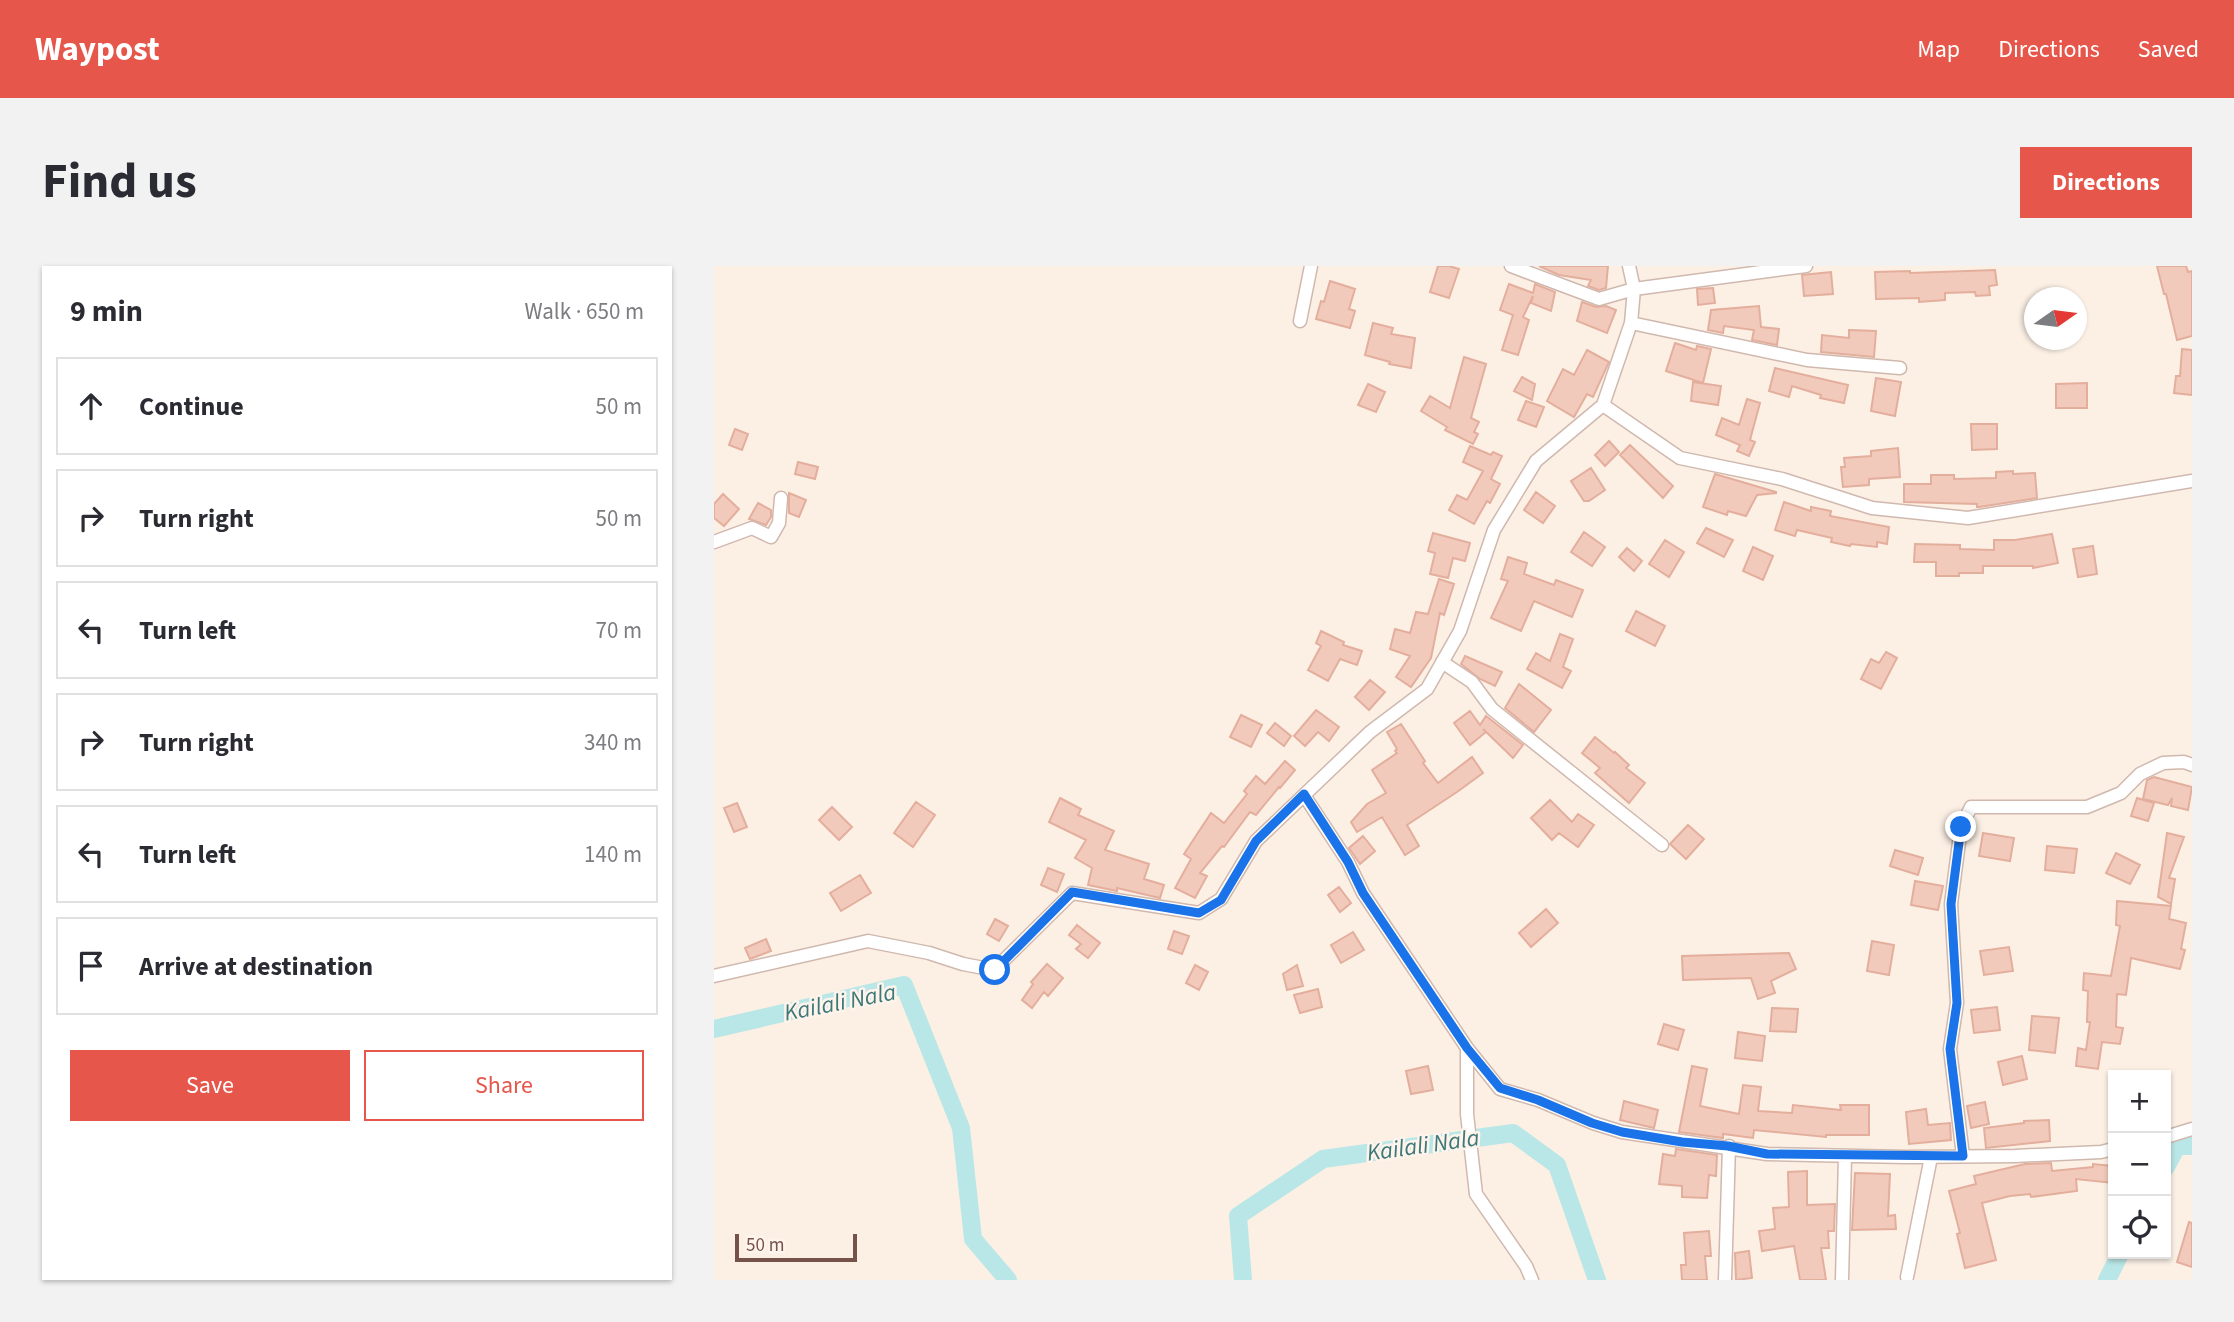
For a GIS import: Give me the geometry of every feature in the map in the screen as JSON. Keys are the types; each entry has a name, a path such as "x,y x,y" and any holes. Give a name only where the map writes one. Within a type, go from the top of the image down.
{"street":[{"path":"1300,321 1311,266"},
{"path":"1511,266 1599,299 1634,289 1806,266"},
{"path":"714,976 868,942 929,953 963,964 995,970 1072,892 1199,913 1221,900 1256,841 1370,732 1427,689 1460,631 1494,530 1536,461 1603,405 1632,323 1634,289 1629,266"},
{"path":"1632,323 1807,360 1900,368"},
{"path":"1603,405 1680,458 1782,479 1872,508 1968,518 2192,481"},
{"path":"714,542 752,528 771,537 779,523 781,498"},
{"path":"1443,662 1472,682 1492,709 1662,845"},
{"path":"1963,1156 1950,1049 1957,1003 1951,904 1961,827 1971,807 2087,807 2122,793 2140,774 2163,763 2185,762 2192,765"},
{"path":"1304,794 1348,862 1363,893 1467,1048 1500,1088 1622,1132 1767,1154 2028,1156 2108,1150"},
{"path":"1467,1048 1467,1114 1476,1194 1526,1266 1532,1280"},
{"path":"2171,1135 2192,1129"},
{"path":"1726,1280 1728,1146"},
{"path":"1842,1280 1845,1156"},
{"path":"1907,1277 1931,1157"}],"building":[{"path":"1438,266 1459,269 1449,298 1430,292"},
{"path":"1539,266 1608,266 1606,288 1599,290 1588,286 1591,280 1559,275"},
{"path":"2157,266 2186,266 2188,272 2192,271 2192,336 2177,340"},
{"path":"1995,270 1997,285 1989,286 1990,295 1976,296 1975,292 1945,293 1945,300 1919,302 1919,298 1876,299 1875,272"},
{"path":"1831,272 1833,294 1804,296 1802,275"},
{"path":"1330,281 1355,289 1349,309 1355,311 1350,328 1316,319"},
{"path":"1509,284 1533,293 1535,284 1555,292 1551,311 1531,303 1533,296 1523,317 1529,320 1518,355 1502,350 1513,315 1500,310"},
{"path":"1713,288 1715,303 1698,305 1697,289"},
{"path":"1582,302 1616,310 1607,333 1577,321"},
{"path":"1759,306 1761,327 1779,329 1777,345 1752,340 1754,330 1724,326 1723,333 1708,330 1711,310"},
{"path":"1373,323 1393,328 1391,334 1415,338 1411,368 1389,364 1390,362 1365,355"},
{"path":"1849,330 1876,331 1874,357 1821,352 1822,335 1849,338"},
{"path":"1675,343 1696,350 1697,346 1711,349 1703,383 1666,371"},
{"path":"2182,349 2192,350 2192,395 2174,393 2176,376 2180,376"},
{"path":"1587,350 1609,362 1593,397 1587,394 1574,417 1547,401 1563,369 1574,375"},
{"path":"1464,357 1486,364 1471,418 1479,422 1474,432 1478,434 1473,444 1445,430 1447,427 1421,411 1430,396 1450,408"},
{"path":"1775,368 1848,385 1844,403 1820,398 1821,395 1792,386 1789,397 1769,391"},
{"path":"1522,377 1535,384 1532,400 1514,391"},
{"path":"1876,378 1901,382 1895,416 1871,411"},
{"path":"1693,382 1721,386 1718,405 1691,401"},
{"path":"2087,383 2087,408 2056,408 2056,384"},
{"path":"1368,384 1385,392 1376,412 1358,405"},
{"path":"1747,399 1760,403 1750,440 1755,442 1749,456 1737,451 1740,445 1716,435 1722,418 1739,425"},
{"path":"1526,401 1544,407 1536,427 1518,420"},
{"path":"1971,424 1997,424 1997,449 1972,450"},
{"path":"735,429 748,434 742,450 729,445"},
{"path":"1609,441 1619,452 1605,466 1595,455"},
{"path":"1630,445 1673,486 1663,498 1620,455"},
{"path":"1470,446 1491,455 1493,452 1502,456 1491,479 1500,484 1474,524 1449,510 1457,495 1467,500 1483,471 1463,462"},
{"path":"1898,448 1900,477 1869,479 1869,485 1843,487 1841,467 1845,467 1844,458 1871,456 1871,451"},
{"path":"798,462 818,467 815,479 795,474"},
{"path":"1591,468 1605,490 1589,501 1584,501 1571,481"},
{"path":"2013,471 2013,474 2035,473 2037,498 1979,507 1977,504 1904,502 1904,484 1931,484 1931,475 1954,475 1954,479 1996,478 1996,472"},
{"path":"1715,474 1776,493 1757,495 1746,516 1728,511 1727,515 1703,507"},
{"path":"1536,492 1555,506 1543,523 1524,510"},
{"path":"789,493 806,500 799,517 789,513"},
{"path":"723,494 739,509 724,526 714,518 714,504"},
{"path":"1784,502 1811,511 1811,507 1831,511 1830,516 1889,527 1887,544 1877,542 1877,547 1850,546 1831,542 1832,538 1797,530 1795,536 1775,530"},
{"path":"758,503 771,510 771,517 766,525 749,519"},
{"path":"1706,528 1733,540 1724,557 1697,543"},
{"path":"1584,532 1605,547 1592,566 1571,552"},
{"path":"1433,533 1470,543 1465,561 1453,558 1448,578 1430,574 1435,553 1428,551"},
{"path":"2052,534 2058,563 2033,568 1983,566 1983,573 1936,576 1936,562 1914,562 1915,544 1960,545 1960,549 1994,550 1994,540 2015,540"},
{"path":"1665,540 1684,552 1669,577 1649,564"},
{"path":"2093,546 2097,574 2078,577 2073,549"},
{"path":"1753,547 1773,556 1763,580 1743,571"},
{"path":"1627,548 1642,561 1634,571 1619,557"},
{"path":"1508,557 1527,563 1524,574 1554,585 1556,580 1583,590 1572,617 1534,601 1521,631 1491,618 1508,581 1501,579"},
{"path":"1439,579 1454,584 1444,615 1440,613 1431,658 1411,687 1396,677 1410,656 1390,649 1395,629 1410,633 1416,612 1428,614"},
{"path":"1636,611 1665,626 1655,646 1626,631"},
{"path":"1321,631 1344,642 1343,645 1362,651 1357,665 1340,659 1328,681 1308,670 1321,646 1316,643"},
{"path":"1560,634 1573,639 1563,667 1571,671 1562,688 1527,669 1536,653 1550,661"},
{"path":"1886,652 1897,658 1881,689 1861,679 1871,659 1879,663"},
{"path":"1465,656 1502,672 1495,686 1480,679 1461,664"},
{"path":"1370,680 1385,692 1369,710 1355,697"},
{"path":"1519,684 1551,710 1534,732 1505,708"},
{"path":"1316,710 1339,727 1329,741 1318,732 1305,746 1294,736"},
{"path":"1470,711 1480,725 1486,716 1523,745 1513,758 1483,729 1486,732 1470,745 1454,723"},
{"path":"1241,715 1262,725 1251,747 1230,737"},
{"path":"1275,723 1291,736 1284,746 1267,733"},
{"path":"1401,724 1438,783 1472,757 1483,773 1407,825 1419,846 1405,855 1382,817 1357,832 1351,822 1367,804 1386,793 1372,770 1397,753 1387,732"},
{"path":"1595,737 1615,752 1629,765 1626,768 1645,783 1629,803 1595,773 1600,768 1582,753"},
{"path":"1285,761 1295,770 1256,815 1250,812 1200,873 1207,876 1195,898 1175,888 1191,859 1184,854 1211,813 1224,823 1247,794 1244,791 1256,776 1265,784"},
{"path":"2154,777 2192,787 2188,810 2171,806 2172,798 2168,805 2143,799 2147,780"},
{"path":"1060,798 1081,809 1078,815 1114,831 1105,850 1149,864 1144,879 1164,885 1160,898 1117,888 1117,891 1088,885 1092,868 1075,858 1086,840 1049,822"},
{"path":"2137,798 2154,803 2148,821 2131,816"},
{"path":"1550,800 1572,822 1578,814 1594,825 1578,847 1559,833 1552,840 1531,818"},
{"path":"916,802 935,815 913,847 894,833"},
{"path":"737,803 747,827 734,832 724,808"},
{"path":"832,807 852,827 839,840 819,820"},
{"path":"1688,825 1704,839 1686,859 1670,844"},
{"path":"1983,833 2014,838 2010,861 1979,856"},
{"path":"2167,833 2184,837 2169,878 2175,879 2171,904 2158,897"},
{"path":"1363,836 1375,851 1360,864 1349,848"},
{"path":"2047,846 2077,849 2074,873 2045,870"},
{"path":"1895,850 1923,858 1918,875 1890,866"},
{"path":"2116,853 2140,865 2130,884 2106,873"},
{"path":"1048,868 1064,874 1057,892 1041,885"},
{"path":"860,875 871,893 841,911 830,893"},
{"path":"1915,881 1943,886 1938,910 1911,905"},
{"path":"1339,887 1351,903 1340,912 1328,895"},
{"path":"2117,901 2171,906 2169,919 2186,923 2181,949 2185,950 2180,969 2131,958 2126,995 2117,994 2116,1027 2123,1028 2120,1044 2102,1042 2098,1069 2076,1066 2078,1048 2086,1050 2090,1022 2087,1022 2088,991 2083,990 2084,973 2111,976 2120,926 2116,925"},
{"path":"1546,909 1558,923 1531,947 1519,933"},
{"path":"995,919 1008,926 999,941 987,934"},
{"path":"1077,925 1100,943 1088,958 1076,949 1081,944 1069,935"},
{"path":"1174,931 1189,936 1182,954 1168,949"},
{"path":"1353,932 1364,950 1341,963 1331,945"},
{"path":"766,939 771,951 750,959 745,948"},
{"path":"1872,941 1894,945 1889,975 1867,971"},
{"path":"2009,947 2013,971 1984,975 1980,951"},
{"path":"1789,953 1796,969 1771,981 1775,993 1758,999 1751,978 1683,980 1682,956"},
{"path":"1047,964 1063,978 1048,996 1044,992 1032,1008 1022,1000 1033,984 1031,982"},
{"path":"1195,965 1208,972 1199,990 1186,983"},
{"path":"1297,965 1303,986 1287,990 1283,974"},
{"path":"1318,989 1322,1007 1300,1013 1294,995"},
{"path":"1997,1007 2000,1030 1974,1033 1971,1010"},
{"path":"1772,1008 1798,1009 1796,1032 1770,1031"},
{"path":"2032,1016 2059,1018 2055,1053 2029,1050"},
{"path":"1664,1024 1684,1030 1678,1050 1658,1044"},
{"path":"1738,1032 1765,1036 1762,1061 1735,1058"},
{"path":"2022,1056 2027,1079 2003,1085 1998,1062"},
{"path":"1428,1066 1433,1090 1411,1094 1406,1071"},
{"path":"1692,1066 1707,1069 1700,1106 1739,1114 1743,1085 1761,1087 1758,1111 1792,1113 1793,1105 1841,1110 1840,1105 1869,1105 1869,1135 1826,1137 1754,1130 1753,1138 1723,1134 1723,1138 1679,1132"},
{"path":"1624,1101 1658,1110 1654,1128 1620,1120"},
{"path":"1985,1102 1989,1124 1971,1128 1967,1106"},
{"path":"1926,1109 1928,1125 1950,1123 1951,1140 1909,1144 1906,1112"},
{"path":"2049,1120 2050,1141 1986,1148 1984,1128"},
{"path":"1676,1149 1717,1155 1716,1176 1709,1175 1707,1198 1682,1197 1682,1186 1659,1184 1663,1154 1675,1156"},
{"path":"2051,1163 2052,1171 2093,1167 2093,1164 2108,1166 2108,1182 2076,1179 2077,1191 2031,1197 2030,1194 2010,1196 1982,1203 1996,1260 1965,1268 1957,1234 1960,1233 1949,1191 1976,1184 1974,1176 2025,1164"},
{"path":"1807,1171 1807,1205 1835,1204 1834,1231 1828,1231 1829,1248 1821,1248 1826,1280 1800,1280 1794,1246 1762,1251 1759,1231 1775,1229 1773,1208 1789,1207 1788,1172"},
{"path":"1855,1173 1890,1174 1888,1216 1895,1215 1896,1229 1852,1230"},
{"path":"2189,1222 2192,1223 2192,1267 2177,1262"},
{"path":"1709,1231 1711,1256 1705,1256 1707,1280 1682,1280 1681,1265 1686,1265 1684,1233"},
{"path":"1749,1251 1752,1278 1736,1280 1735,1253"}],"waterway":[{"name":"Kailali Nala","path":"714,1029 904,985 961,1128 973,1239 1008,1280"},
{"name":"Kailali Nala","path":"1243,1280 1238,1216 1323,1159 1513,1133 1557,1165 1597,1280"},
{"name":"Kailali Nala","path":"2171,1157 2177,1146 2192,1146"},
{"name":"Kailali Nala","path":"2107,1280 2118,1259"}],"route":[{"path":"995,970 1072,892 1199,913 1221,900 1256,841 1304,794 1348,862 1363,893 1467,1048 1500,1088 1622,1132 1682,1142 1728,1146 1767,1154 1963,1156 1950,1049 1957,1003 1951,904 1961,827"}]}
